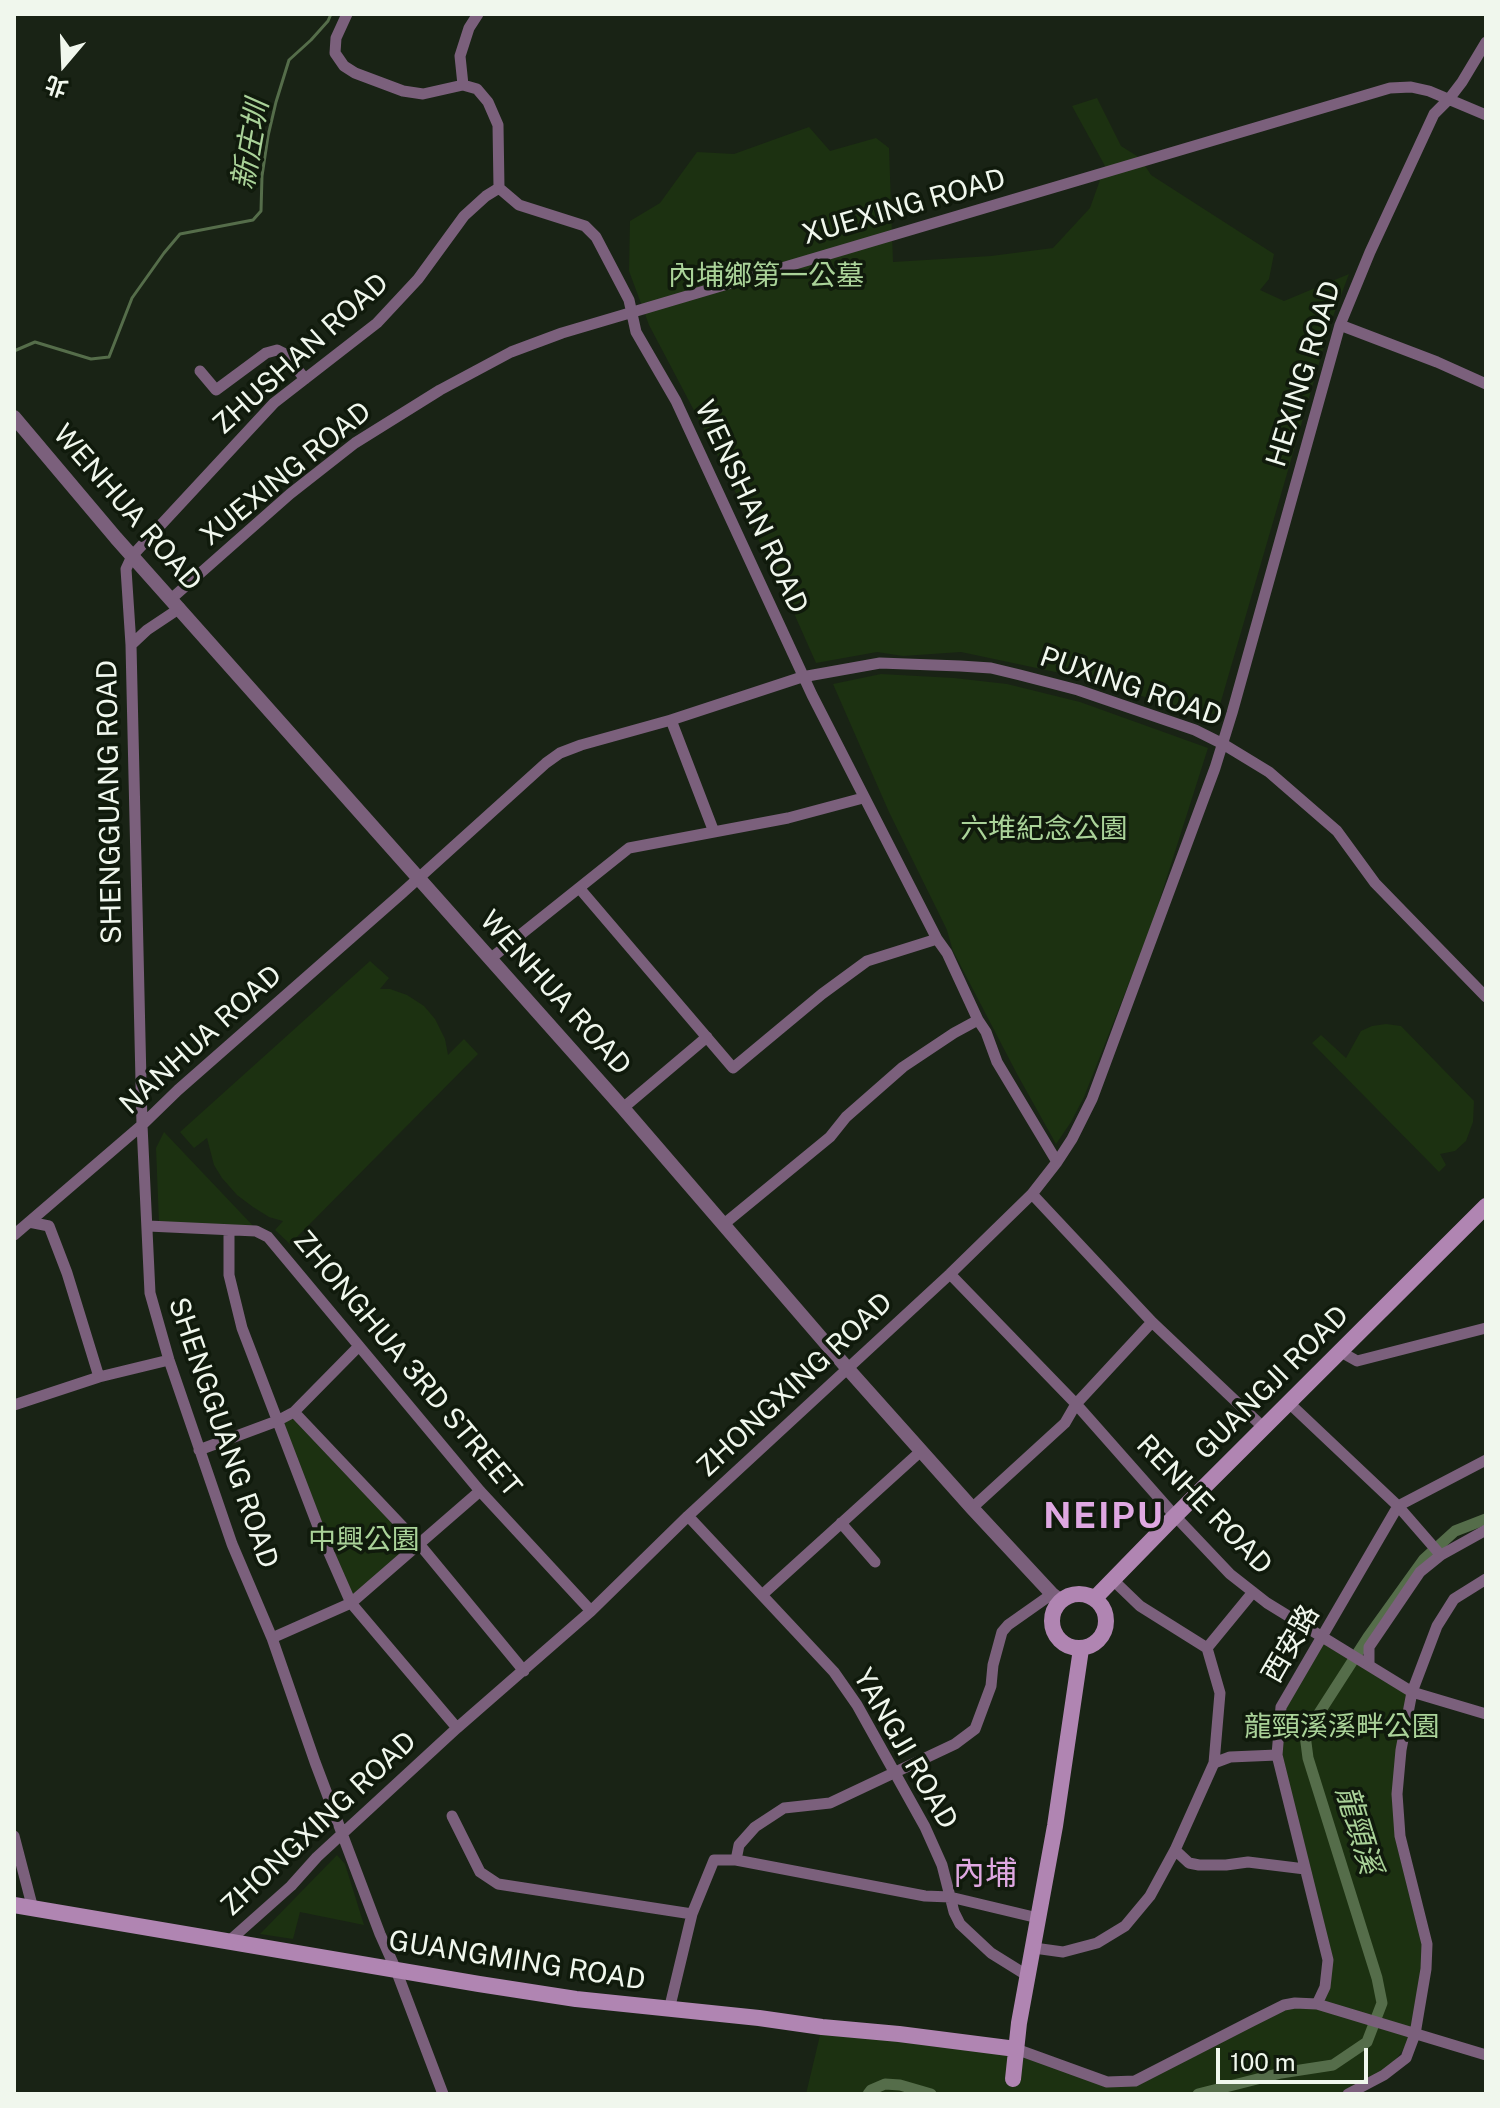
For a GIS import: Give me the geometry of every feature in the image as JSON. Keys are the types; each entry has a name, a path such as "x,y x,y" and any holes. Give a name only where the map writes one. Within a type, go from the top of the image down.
{"main road":[{"name":"GUANGJI ROAD","path":"1095,1598 1486,1206"},
{"path":"1078,1594 1095,1598 1102,1605 1107,1624 1099,1641 1081,1649 1065,1645 1054,1632 1056,1597 1078,1594"},
{"path":"1013,2079 1081,1649"},
{"name":"GUANGMING ROAD","path":"14,1905 562,1997 1016,2049"}],"street":[{"path":"347,14 336,38 335,53 344,66 355,73 403,91 423,94 463,85 477,89 488,102 498,125 499,188"},
{"path":"463,85 460,56 469,28 478,14"},
{"name":"HEXING ROAD","path":"1223,744 1340,325 1434,114 1449,99 1486,42"},
{"name":"XUEXING ROAD","path":"175,604 301,485 355,443 440,390 511,352 631,312 1390,88 1411,87 1486,115"},
{"name":"WENSHAN ROAD","path":"499,188 519,205 585,226 596,237 629,300 636,332 676,401 802,677 947,953 986,1032 997,1062 1057,1162"},
{"name":"ZHUSHAN ROAD","path":"132,556 274,403 377,323 418,279 464,216 499,188"},
{"path":"1340,325 1486,384"},
{"path":"200,371 216,390 266,353 277,350 285,354 305,379"},
{"name":"WENHUA ROAD","path":"14,417 132,556 623,1108 848,1369 1056,1597"},
{"name":"SHENGGUANG ROAD","path":"132,556 126,569 131,645 142,1125 150,1293 169,1360 232,1544 272,1638 315,1762 443,2094"},
{"name":"SHENGGUANG ROAD","path":"131,645 175,604"},
{"name":"PUXING ROAD","path":"671,720 802,677 880,663 991,668 1078,690 1195,730 1269,772 1337,831 1375,883 1486,997"},
{"path":"671,720 714,832"},
{"name":"NANHUA ROAD","path":"14,1235 142,1125 546,763 560,753 581,745 671,720"},
{"name":"ZHONGXING ROAD","path":"228,1942 457,1728 591,1611 1032,1194 1072,1139 1092,1099 1223,744"},
{"path":"490,959 629,848 788,818 863,798"},
{"path":"580,889 733,1068 867,961 937,939"},
{"path":"724,1224 830,1137 846,1117 903,1067 978,1020"},
{"path":"623,1108 707,1037"},
{"path":"1032,1194 1152,1322 1264,1428"},
{"path":"29,1222 49,1226 99,1377"},
{"name":"ZHONGHUA 3RD STREET","path":"148,1226 256,1231 268,1237 480,1491 591,1611"},
{"path":"229,1230 229,1275 242,1328 322,1537 351,1603 457,1728"},
{"name":"RENHE ROAD","path":"950,1274 1076,1404 1230,1574 1267,1603 1368,1664"},
{"path":"972,1508 1065,1423 1076,1404 1152,1322"},
{"path":"1341,1352 1357,1361 1486,1328"},
{"path":"199,1450 294,1412 359,1346"},
{"path":"14,1405 99,1377 169,1360"},
{"path":"1289,1403 1398,1506 1438,1552"},
{"path":"294,1412 420,1545 524,1671"},
{"path":"762,1595 921,1451"},
{"path":"1398,1506 1486,1460"},
{"path":"272,1638 351,1603 480,1491"},
{"name":"西安路","path":"1317,2004 1325,1987 1328,1960 1277,1755 1281,1707 1398,1506"},
{"name":"YANGJI ROAD","path":"688,1516 834,1672 857,1705 925,1827 942,1865 960,1924 991,1953 1028,1976"},
{"path":"841,1523 875,1562"},
{"path":"1486,1530 1441,1555 1420,1572 1369,1647 1368,1664 1412,1692 1486,1714"},
{"path":"1348,2094 1384,2075 1406,2058 1415,2034 1427,1944 1400,1836 1397,1794 1401,1750 1412,1692 1437,1626 1454,1599 1486,1579"},
{"path":"1034,1948 1063,1952 1097,1943 1125,1926 1150,1896 1175,1850 1214,1763 1220,1693 1207,1648 1140,1606 1113,1580"},
{"path":"1207,1648 1253,1592"},
{"path":"736,1860 739,1845 755,1827 784,1808 830,1803 955,1744 975,1729 991,1686 1002,1632 1008,1625 1056,1597"},
{"path":"1214,1763 1230,1757 1277,1755"},
{"path":"452,1816 480,1872 498,1884 692,1914"},
{"path":"14,1836 33,1909"},
{"path":"1175,1850 1189,1863 1199,1865 1248,1862 1305,1869"},
{"path":"669,2010 692,1914 714,1860 736,1860 925,1896 950,1897 1038,1918"},
{"path":"1016,2049 1107,2082 1135,2081 1284,2005 1295,2003 1317,2004 1486,2055"}],"green space":[{"name":"內埔鄉第一公墓","path":"1097,98 1121,146 1140,158 1151,175 1274,254 1269,279 1260,290 1284,301 1349,274 1331,322 1217,715 1079,677 961,652 903,656 877,652 816,663 718,456 649,325 629,271 630,221 660,203 697,152 734,154 809,127 830,151 876,138 889,148 893,262 991,256 1053,248 1090,208 1105,166 1072,106"},
{"name":"六堆紀念公園","path":"881,674 1007,684 1080,702 1208,748 1151,927 1084,1097 1056,1144 953,951 947,930 889,812 833,684"},
{"path":"370,961 389,978 380,989 407,995 424,1006 435,1019 445,1039 448,1055 464,1039 478,1054 290,1244 275,1230 283,1221 253,1207 222,1178 214,1165 207,1138 194,1148 180,1132"},
{"path":"1386,1024 1401,1026 1474,1101 1473,1122 1466,1141 1455,1151 1440,1154 1446,1165 1439,1172 1312,1043 1321,1035 1346,1058 1361,1031"},
{"path":"164,1132 257,1230 159,1223 156,1148"},
{"name":"中興公園","path":"294,1416 414,1544 352,1598 282,1422"},
{"name":"龍頸溪溪畔公園","path":"1323,1637 1412,1692 1397,1794 1427,1944 1415,2034 1384,2075 1347,2094 806,2094 822,2027 1014,2046 1107,2082 1135,2081 1284,2005 1317,2004 1328,1960 1277,1755 1281,1707"},
{"path":"337,1855 345,1864 364,1925 300,1912 293,1939 260,1934"}],"waterway":[{"name":"新庄圳","path":"14,351 35,342 91,359 109,357 132,298 180,234 253,220 261,211 268,136 289,60 311,40 331,14"},
{"name":"龍頸溪","path":"1198,2094 1281,2073 1333,2065 1367,2042 1382,2003 1377,1978 1308,1758 1305,1735 1368,1637 1424,1559 1455,1531 1486,1519"},
{"name":"龍頸溪","path":"868,2094 885,2084 931,2094"}],"district":[{"name":"NEIPU","path":"1104,1517"},
{"name":"內埔","path":"985,1874"}]}
